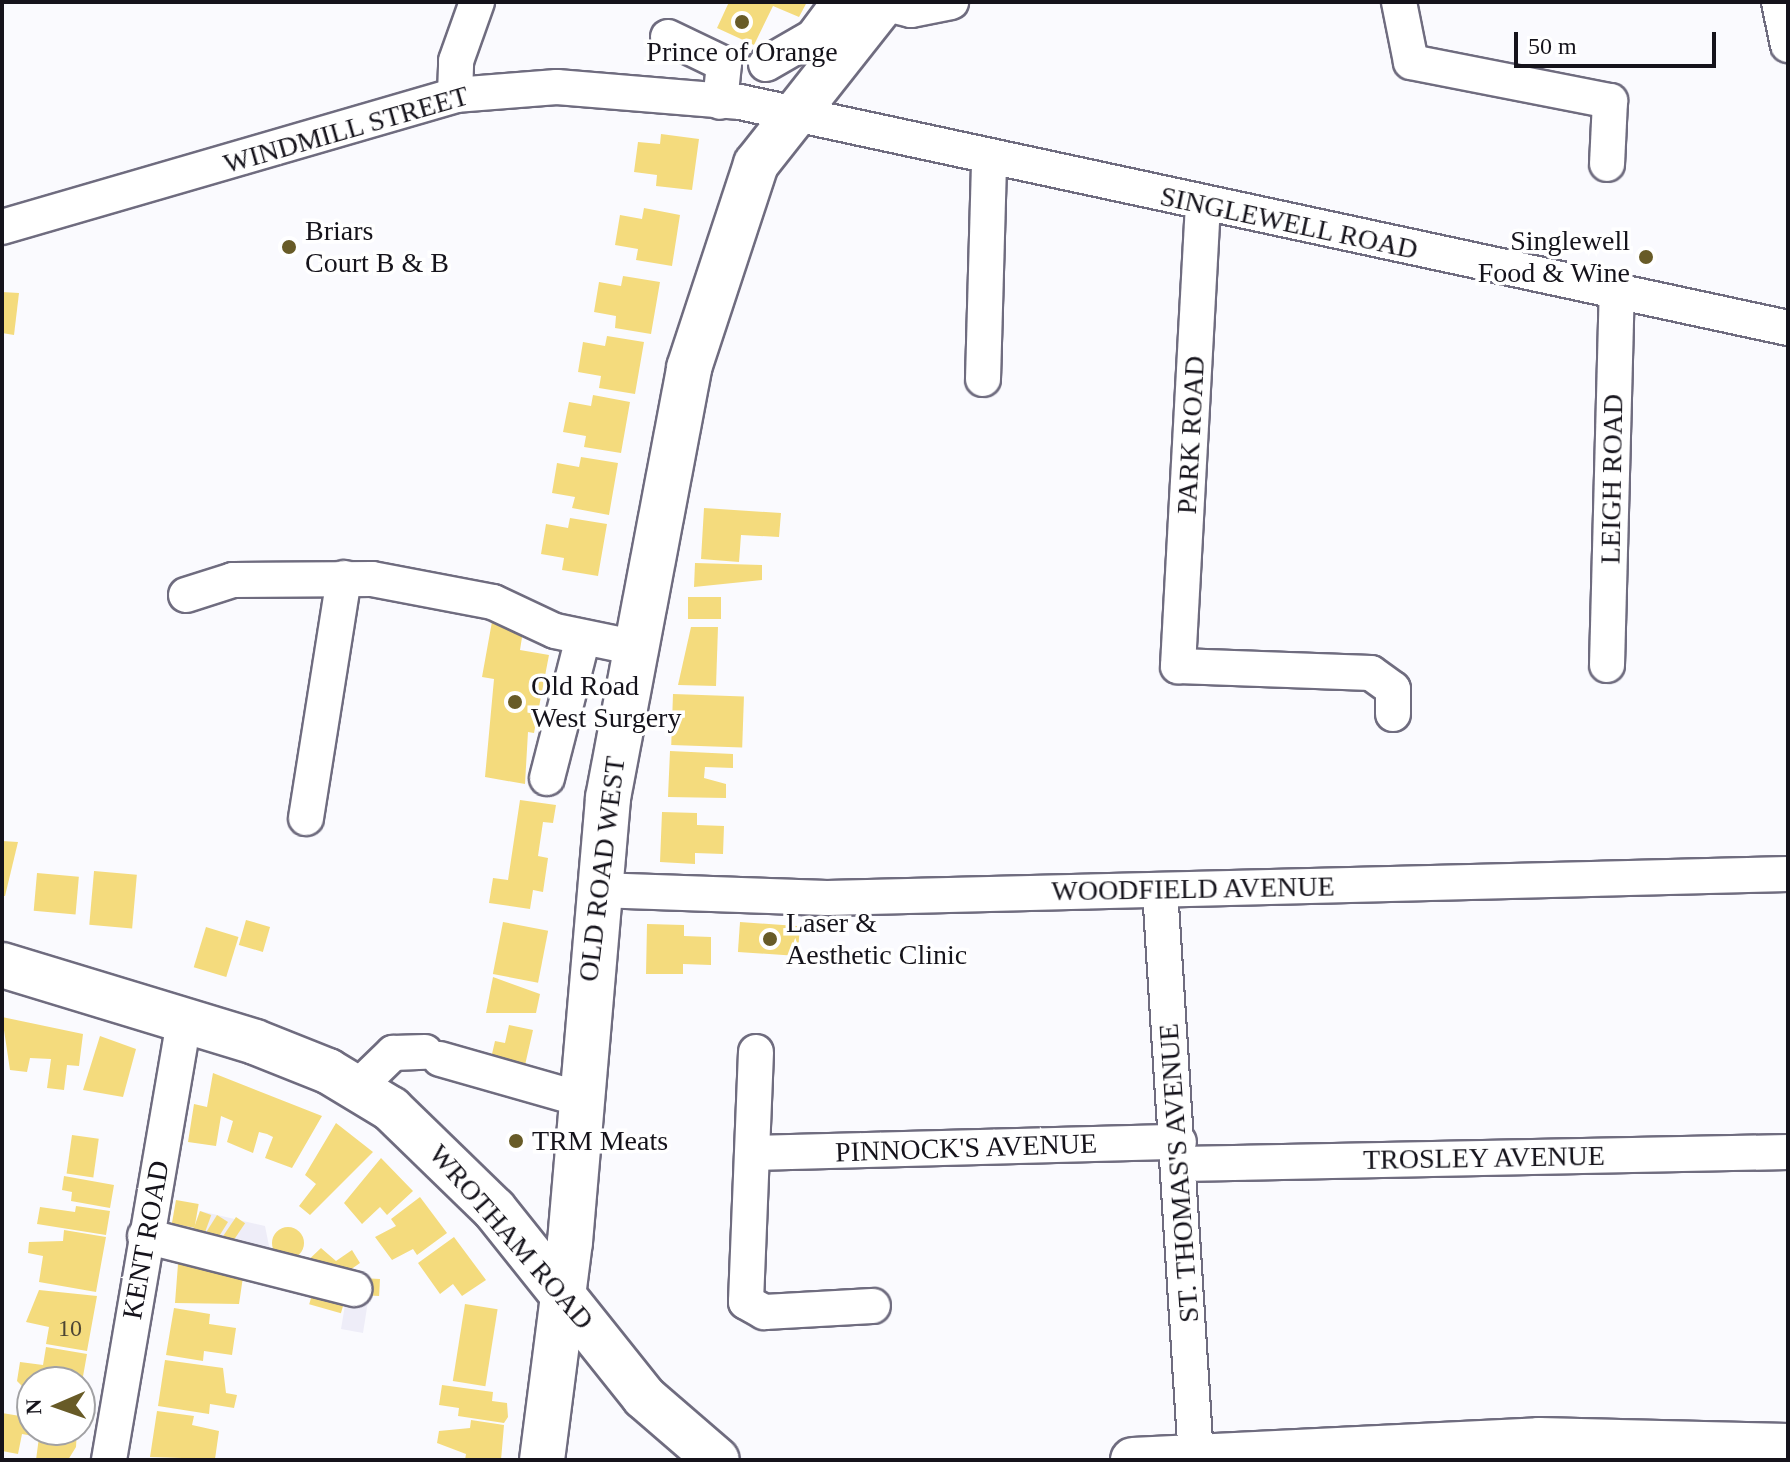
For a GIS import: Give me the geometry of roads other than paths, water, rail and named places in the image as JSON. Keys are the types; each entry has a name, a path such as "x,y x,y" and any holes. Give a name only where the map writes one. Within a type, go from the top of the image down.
{"main road":[{"name":"OLD ROAD WEST","path":"542,1460 565,1295 597,890 632,647 689,368 756,164 792,114 882,3"},
{"name":"WROTHAM ROAD","path":"2,965 184,1020 358,1087 420,1133 494,1209 644,1397 717,1460"},
{"path":"494,1209 538,1224 573,1206"},
{"path":"553,1394 572,1379 594,1376 644,1397"},
{"path":"1133,1460 1539,1440 1785,1450"}],"street":[{"path":"455,95 456,61 477,2"},
{"path":"766,64 813,37 839,2"},
{"path":"882,3 911,10 951,2"},
{"path":"1399,2 1411,62 1610,101 1607,164"},
{"path":"1779,2 1788,45"},
{"path":"668,37 724,64 720,102"},
{"name":"WINDMILL STREET","path":"2,227 455,95 557,87 720,102 792,114"},
{"name":"SINGLEWELL ROAD","path":"792,114 989,160 1788,328"},
{"path":"983,379 979,333 993,211 989,160"},
{"name":"PARK ROAD","path":"1203,204 1178,666 1371,673 1393,689 1393,714"},
{"name":"LEIGH ROAD","path":"1607,665 1617,293"},
{"path":"186,595 233,580 344,578 493,602 583,638 632,647"},
{"path":"306,818 344,578"},
{"path":"547,778 583,638"},
{"name":"WOODFIELD AVENUE","path":"597,890 827,898 1788,874"},
{"name":"ST. THOMAS'S AVENUE","path":"1160,890 1180,1153 1196,1457"},
{"name":"KENT ROAD","path":"109,1460 184,1020"},
{"path":"358,1087 393,1053 433,1055 580,1099"},
{"path":"746,1067 753,1153 746,1302 764,1312 873,1306"},
{"name":"TROSLEY AVENUE","path":"1180,1153 1788,1152"},
{"name":"PINNOCK'S AVENUE","path":"753,1153 1180,1153"},
{"path":"145,1236 354,1289"}],"place":[{"name":"Prince of Orange","path":"742,22"},
{"name":"Briars Court B & B","path":"289,247"},
{"name":"Singlewell Food & Wine","path":"1646,257"},
{"name":"Old Road West Surgery","path":"515,702"},
{"name":"Laser & Aesthetic Clinic","path":"770,939"},
{"name":"TRM Meats","path":"516,1141"}]}
